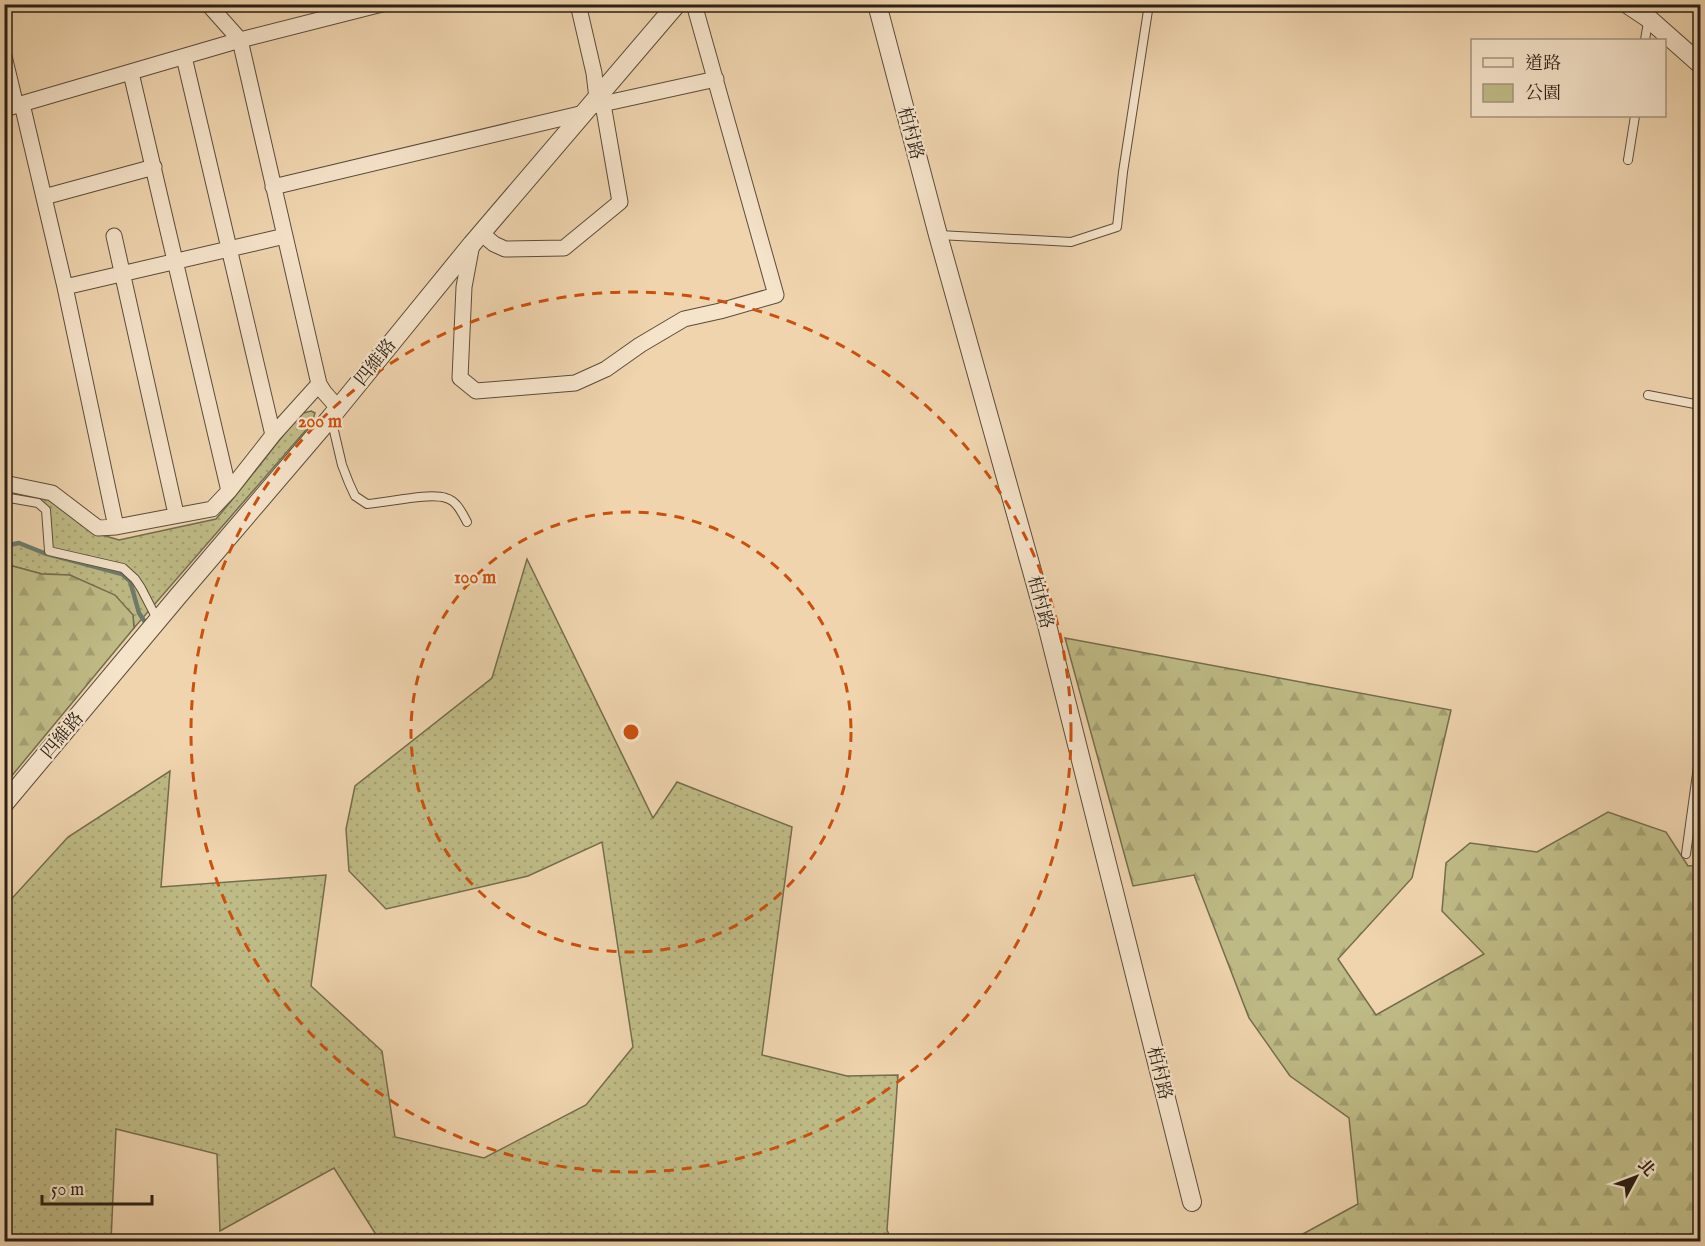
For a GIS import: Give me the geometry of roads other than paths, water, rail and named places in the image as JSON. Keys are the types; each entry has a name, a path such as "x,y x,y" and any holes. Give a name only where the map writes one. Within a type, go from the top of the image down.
{"street":[{"path":"208,4 240,40 319,384 334,412"},
{"path":"14,106 240,40 382,4"},
{"path":"578,4 594,73 593,106 620,202 564,248 505,249 477,239 464,287 460,378 476,391 575,383 606,369 640,345 684,319 776,295 694,4"},
{"name":"四維路","path":"4,804 677,4"},
{"name":"柏村路","path":"877,4 938,235 1046,621 1192,1202"},
{"path":"1627,4 1650,11 1698,60"},
{"path":"4,56 14,106 44,197 116,527"},
{"path":"184,57 273,435"},
{"path":"130,73 229,491"},
{"path":"273,187 593,106 716,79"},
{"path":"44,197 153,167"},
{"path":"114,236 176,514"},
{"path":"65,287 285,237"},
{"path":"4,483 52,493 98,528 116,527 212,508 319,384"}],"lane":[{"path":"938,235 1071,242 1118,227 1123,172 1149,4"},
{"path":"1645,39 1650,11"},
{"path":"1628,160 1635,117"},
{"path":"1648,395 1701,405"},
{"path":"334,412 342,465 355,496 367,504 431,496 447,498 457,504 467,522"},
{"path":"4,497 38,503 46,510 50,551 123,568 141,588 158,621"},
{"path":"1686,854 1701,752"}],"waterway":[{"path":"4,546 19,543 44,553 122,574 130,581 139,613 147,625"}]}
